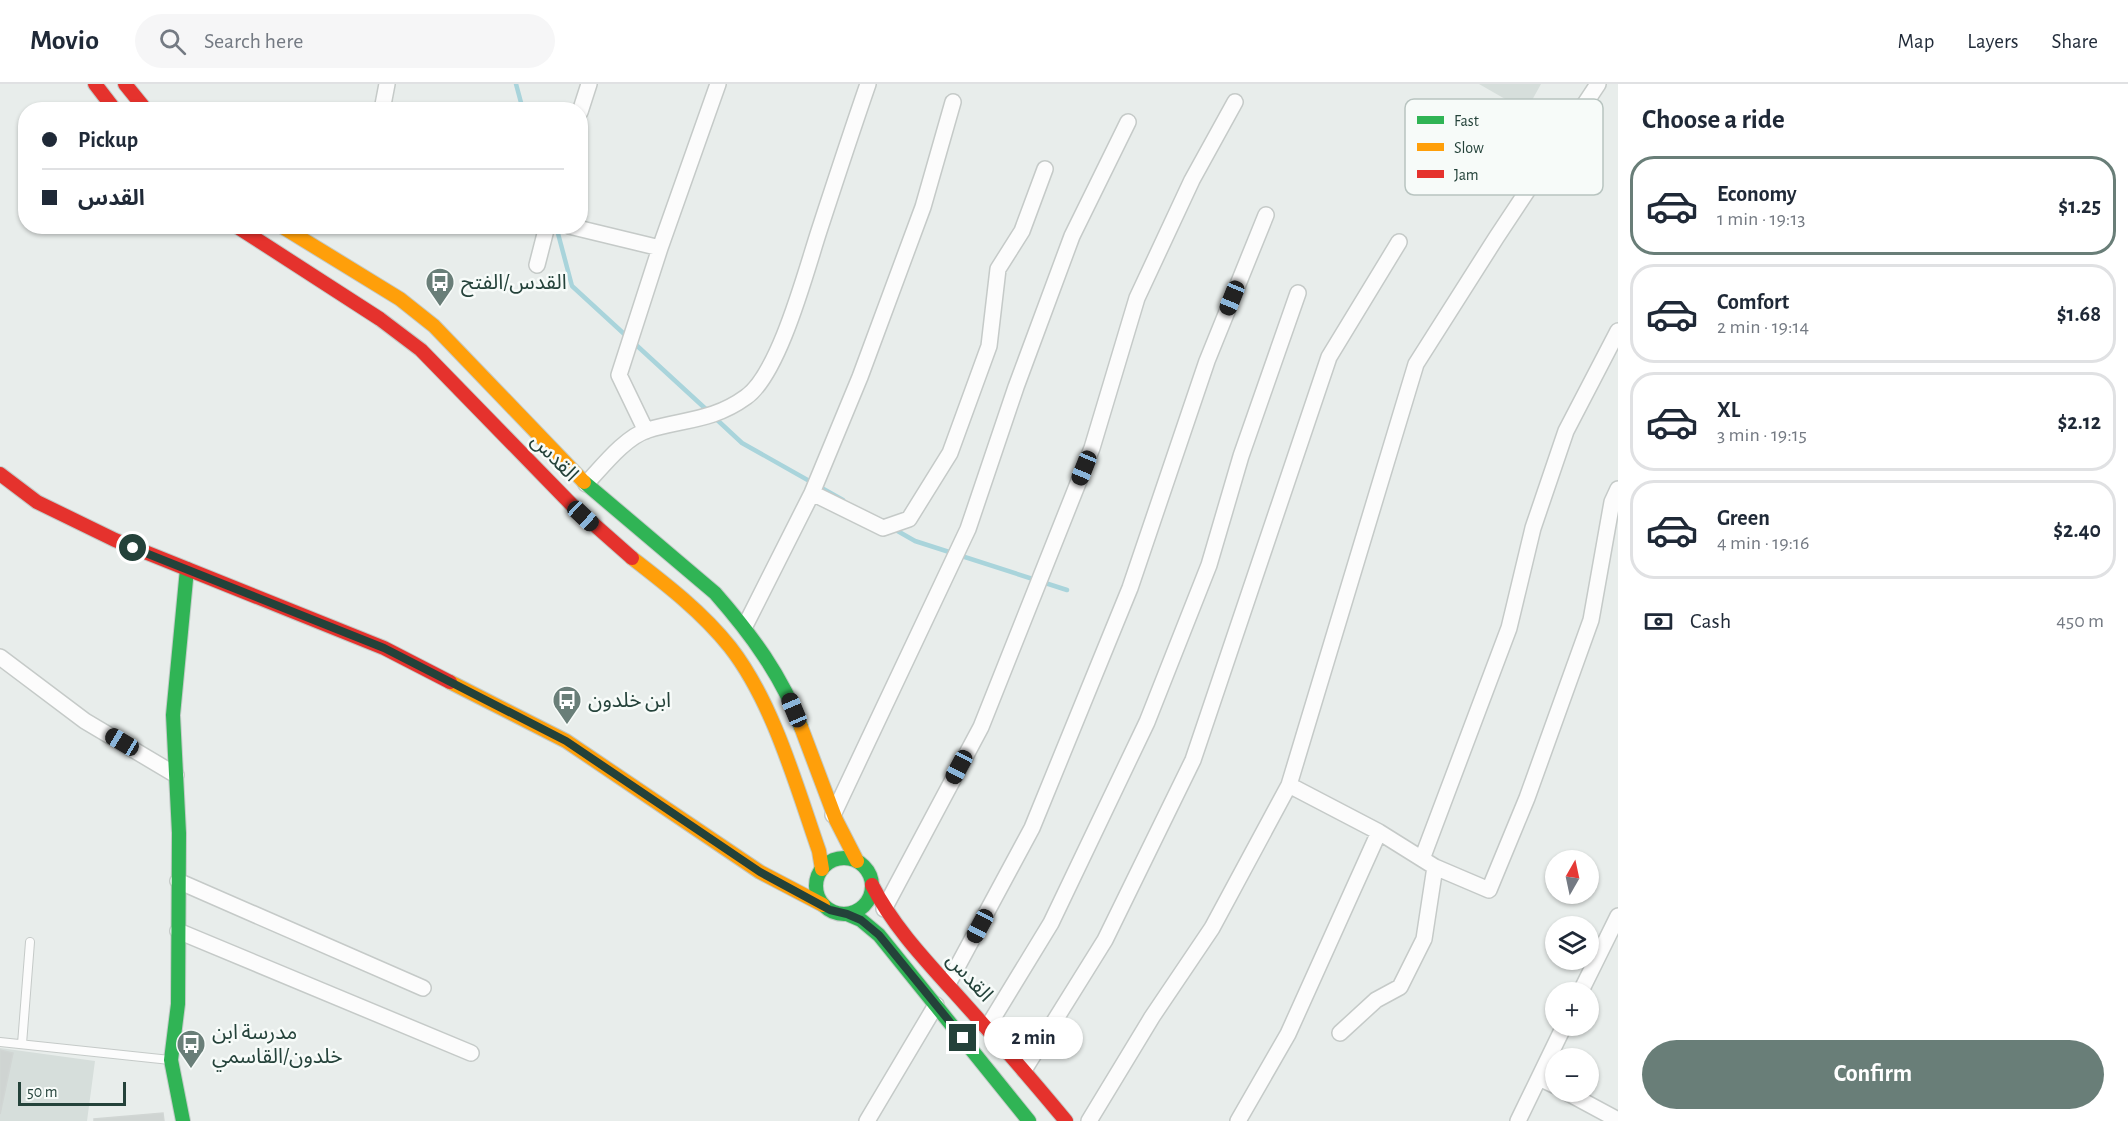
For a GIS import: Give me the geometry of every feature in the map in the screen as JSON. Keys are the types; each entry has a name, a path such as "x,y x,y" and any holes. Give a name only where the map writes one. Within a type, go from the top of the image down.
{"main road":[{"path":"95,84 109,102"},
{"path":"125,84 140,102"},
{"name":"القدس","path":"248,234 380,319 421,350 572,505 612,542 687,601 711,625 731,648 760,696 781,743 819,851 821,870"},
{"name":"القدس","path":"294,234 400,299 434,326 586,484 715,593 745,626 788,694 832,815 857,861"},
{"path":"0,474 37,502 115,540 384,648 566,741 772,879 830,910 847,914 856,911 864,906 869,898 872,885 868,872 857,861 841,858 832,860 809,879 791,882 772,879"},
{"path":"184,1121 171,1060 178,1004 178,881 173,715 187,569"},
{"path":"821,870 816,880 816,890 823,905"},
{"name":"القدس","path":"872,885 884,909 912,945 1024,1070 1066,1121"},
{"name":"القدس","path":"847,914 869,925 879,935 1029,1121"}],"street":[{"path":"384,102 387,84"},
{"path":"584,102 590,84"},
{"path":"646,431 619,375 660,248 718,84"},
{"path":"586,484 622,447 646,431 705,418 721,411 748,396 762,380 774,360 794,308 868,84"},
{"path":"1588,99 1598,84"},
{"path":"745,626 812,493 860,377 923,207 953,102"},
{"path":"884,909 981,727 1092,448 1137,298 1192,180 1235,102"},
{"path":"832,815 968,529 1016,387 1072,236 1128,122"},
{"path":"812,493 883,528 909,519 950,453 989,346 998,269 1022,231 1045,169"},
{"path":"1089,1121 1152,1017 1212,928 1289,785 1416,364 1524,195"},
{"path":"948,984 1032,828 1130,588 1207,361 1266,215"},
{"path":"588,231 660,248"},
{"path":"537,265 545,234"},
{"path":"1024,1070 1105,940 1193,760 1329,357 1399,242"},
{"path":"987,1028 1051,923 1147,722 1209,564 1241,456 1298,293"},
{"path":"1422,859 1509,627 1533,528 1566,431 1618,331"},
{"path":"1289,785 1379,832 1436,867 1489,890 1527,798 1591,620 1612,502 1618,489"},
{"path":"0,657 85,721 176,775"},
{"path":"1238,1121 1288,1034 1379,832"},
{"path":"1340,1033 1376,1000 1400,987 1424,939 1436,867"},
{"path":"178,881 423,988"},
{"path":"1585,982 1618,916"},
{"path":"178,931 471,1053"},
{"path":"867,1121 936,1005"},
{"path":"1518,1121 1559,1036"},
{"path":"1539,1078 1545,1081"},
{"path":"1585,1102 1618,1120"}],"lane":[{"path":"22,1044 30,942"},
{"path":"0,1042 171,1060"}],"shaded area":[{"path":"1479,84 1541,84 1533,99 1505,99"},
{"path":"0,1048 95,1061 87,1121 0,1121"}],"building":[{"path":"0,1050 13,1053 0,1114"},
{"path":"163,1113 164,1121 94,1121 94,1119"}],"waterway":[{"path":"516,84 521,102"},
{"path":"558,234 572,286 708,411"},
{"path":"714,417 742,443 843,500"},
{"path":"894,529 915,541 1067,590"}],"traffic: fast":[{"path":"584,482 715,593 741,624 775,673 801,727"},
{"path":"183,1121 171,1060 178,1004 179,833 173,715 187,569"},
{"path":"844,858 855,860 864,866 870,875 872,886 870,897 864,906 855,912 844,914 833,912 824,906 818,897 816,886 818,875 824,866 833,860 844,858"},
{"path":"847,914 861,920 879,935 1029,1121"}],"traffic: slow":[{"path":"294,234 400,299 434,326 584,482"},
{"path":"632,558 708,622 730,647 745,669 759,693 782,745 819,851 822,869"},
{"path":"450,682 566,741 760,872 823,905"},
{"path":"801,727 836,820 857,861"}],"traffic: jam":[{"path":"95,84 109,102"},
{"path":"125,84 140,102"},
{"path":"248,234 380,319 421,350 572,505 632,558"},
{"path":"0,474 37,502 115,540 384,648 450,682"},
{"path":"872,885 891,917 914,947 1066,1121"}],"place":[{"name":"القدس/الفتح","path":"440,308"},
{"name":"ابن خلدون","path":"567,726"},
{"name":"مدرسة ابن خلدون/القاسمي","path":"191,1070"}],"route":[{"path":"133,548 384,648 566,741 760,872 830,910 847,914 869,925 963,1038"}]}
